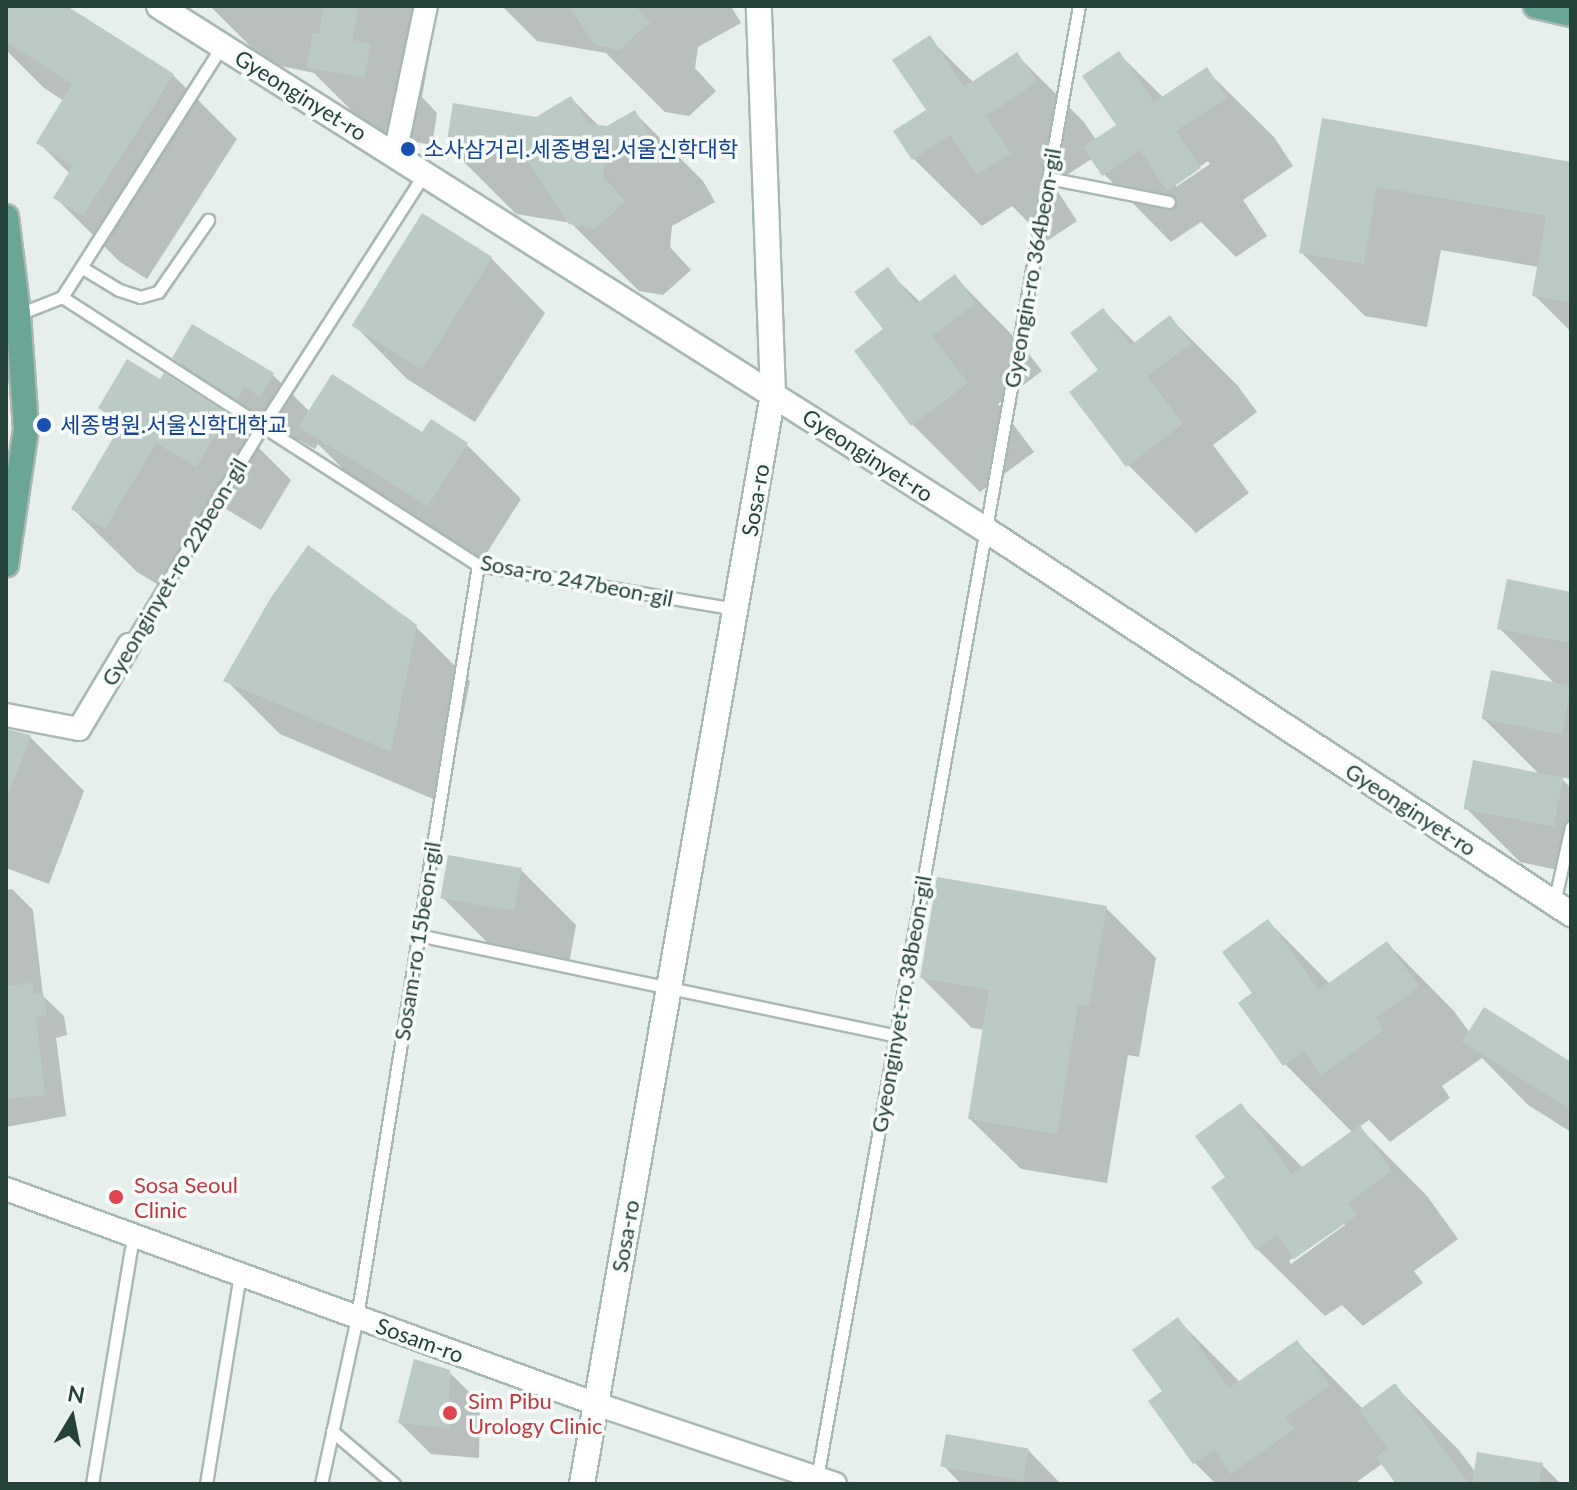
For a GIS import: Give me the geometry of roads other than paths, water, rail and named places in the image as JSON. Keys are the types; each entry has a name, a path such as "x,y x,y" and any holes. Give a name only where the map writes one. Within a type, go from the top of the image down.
{"main road":[{"path":"1536,6 1571,14"},
{"path":"6,219 18,314 26,429 6,565"}],"street":[{"name":"Gyeonginyet-ro","path":"159,6 986,530 1562,909"},
{"path":"395,154 426,6"},
{"name":"Sosa-ro","path":"582,1484 773,394 759,6"},
{"name":"Gyeonginyet-ro 22beon-gil","path":"6,715 79,729 129,645"},
{"name":"Sosam-ro","path":"6,1189 596,1404 823,1482"}],"lane":[{"name":"Gyeongin-ro 364beon-gil","path":"986,530 1079,6"},
{"path":"18,314 62,297 222,46"},
{"name":"Gyeonginyet-ro 22beon-gil","path":"129,645 263,425 424,173"},
{"path":"1048,178 1169,202"},
{"path":"81,267 119,290 140,297 158,292 208,220"},
{"name":"Sosa-ro 247beon-gil","path":"62,297 478,565 736,609"},
{"name":"Gyeonginyet-ro 38beon-gil","path":"823,1482 896,1036 986,530"},
{"name":"Sosam-ro 15beon-gil","path":"321,1484 357,1317 478,565"},
{"path":"1562,909 1571,827"},
{"path":"418,935 896,1036"},
{"path":"92,1484 133,1235"},
{"path":"206,1484 240,1275"},
{"path":"332,1431 394,1484"}],"place":[{"name":"소사삼거리.세종병원.서울신학대학","path":"408,149"},
{"name":"세종병원.서울신학대학교","path":"44,425"},
{"name":"Sosa Seoul Clinic","path":"116,1197"},
{"name":"Sim Pibu Urology Clinic","path":"450,1413"}]}
